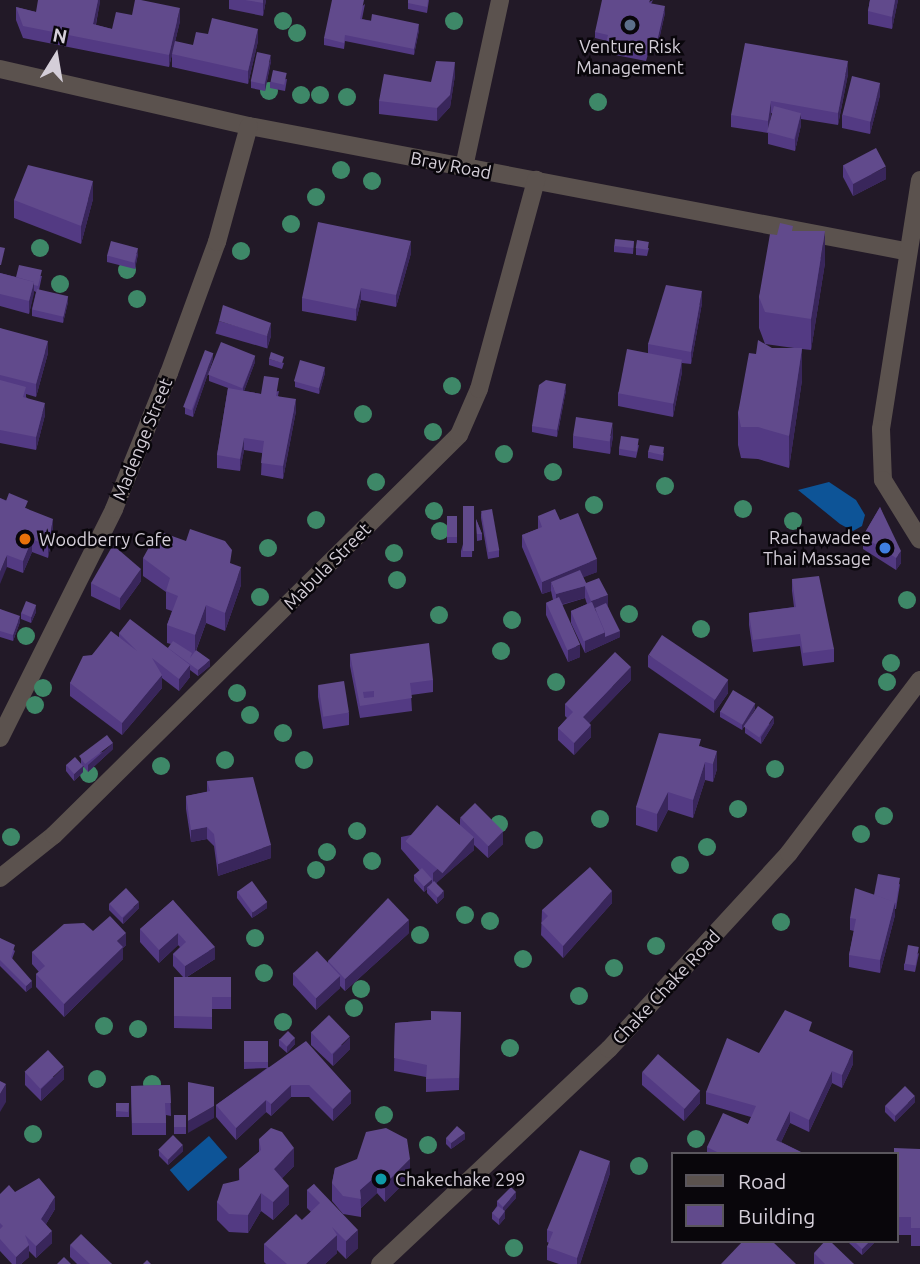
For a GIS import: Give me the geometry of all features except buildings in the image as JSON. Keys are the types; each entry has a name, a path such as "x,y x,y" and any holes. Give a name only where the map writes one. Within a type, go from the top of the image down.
{"street":[{"path":"464,167 500,0"},
{"name":"Bray Road","path":"0,69 248,126 905,251"},
{"name":"Madenge Street","path":"0,738 114,509 159,398 218,242 248,126"},
{"name":"Mabula Street","path":"0,878 64,825 459,435 480,389 536,180"},
{"path":"920,180 905,251 881,429 883,480 920,540"},
{"name":"Chake Chake Road","path":"380,1264 618,1039 789,853 920,680"}],"water":[{"path":"829,482 856,500 865,515 862,526 853,531 840,524 798,490"},
{"path":"209,1136 227,1157 188,1191 170,1170"}],"place":[{"name":"Venture Risk Management","path":"630,25"},
{"name":"Woodberry Cafe","path":"25,539"},
{"name":"Rachawadee Thai Massage","path":"885,548"},
{"name":"Chakechake 299","path":"381,1179"}]}
